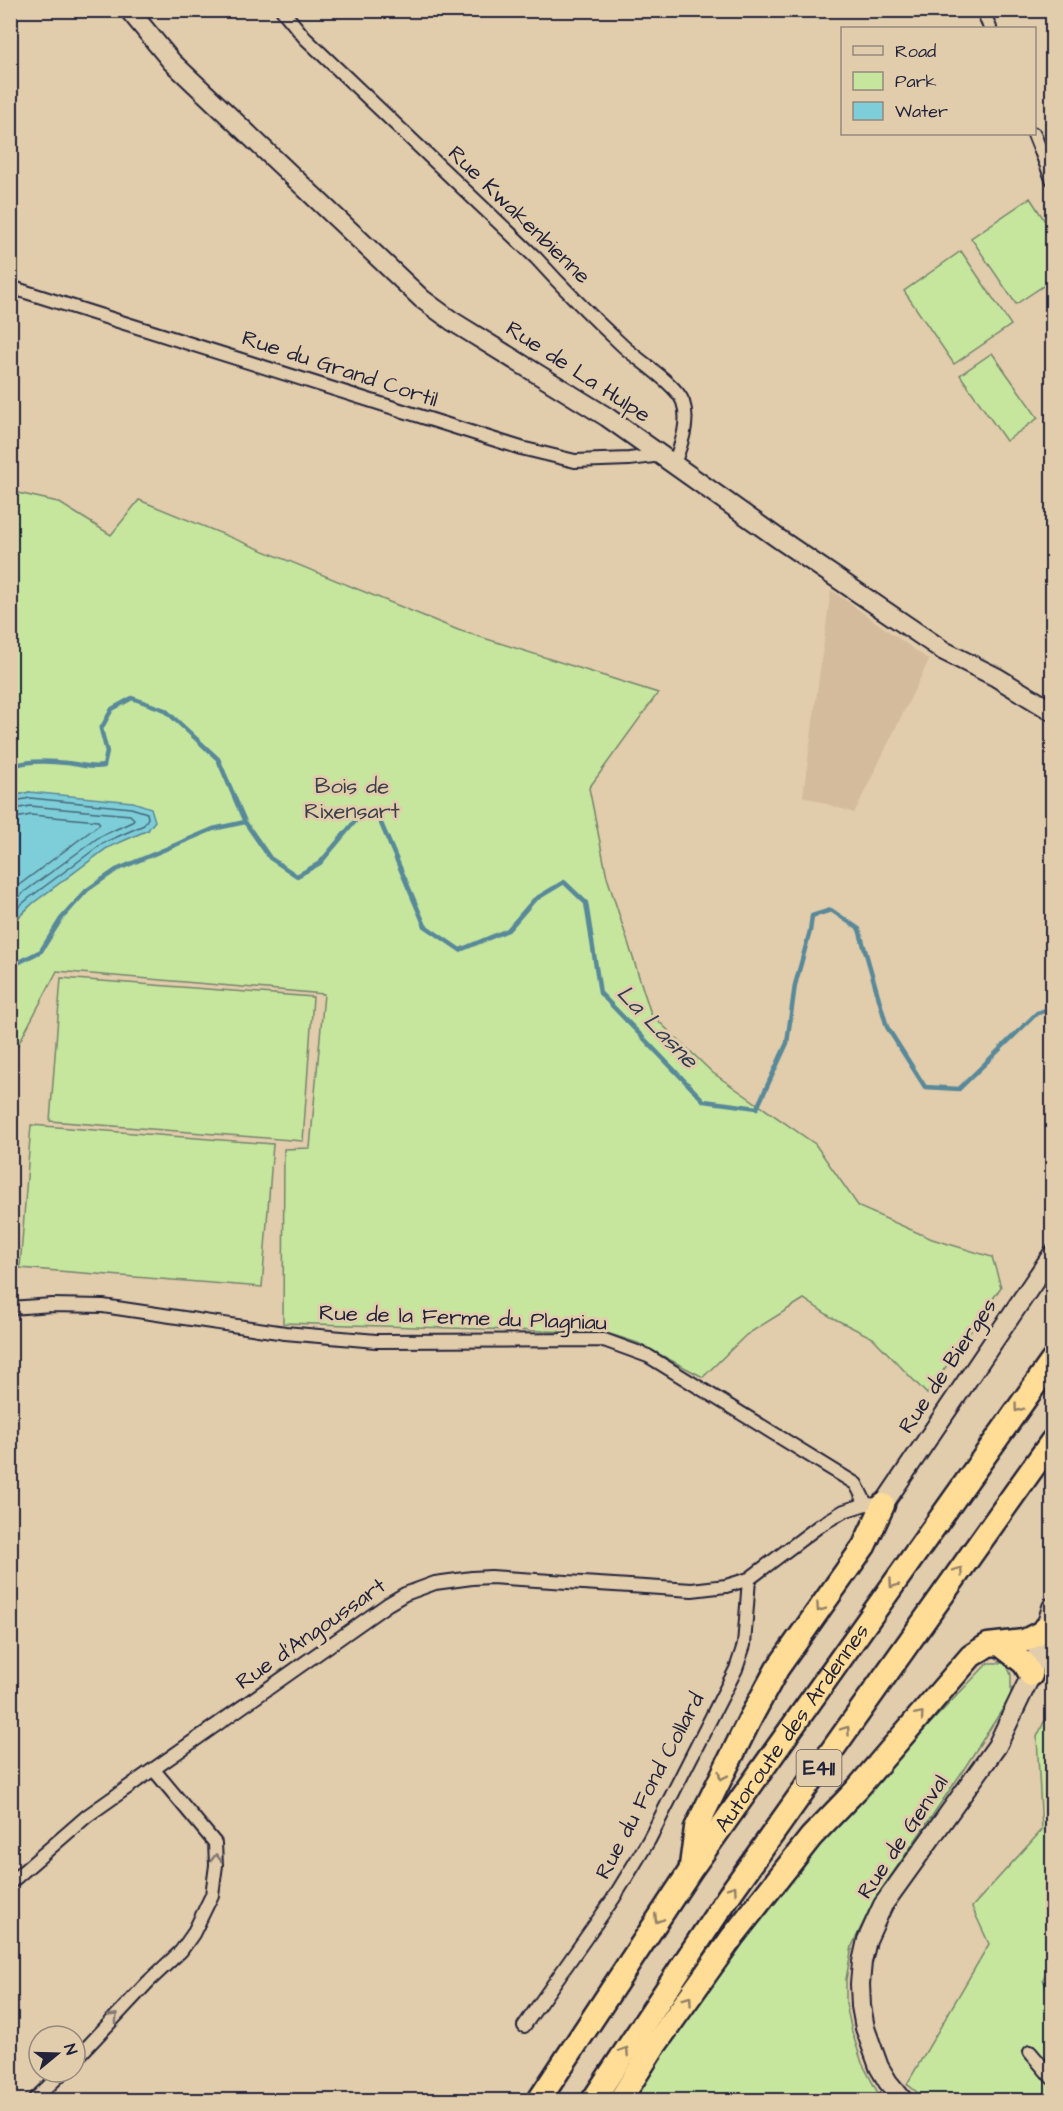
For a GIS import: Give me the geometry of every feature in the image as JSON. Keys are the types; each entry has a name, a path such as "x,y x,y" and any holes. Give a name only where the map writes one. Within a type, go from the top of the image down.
{"highway":[{"name":"Autoroute des Ardennes","path":"539,2100 690,1870 1053,1361"},
{"name":"Autoroute des Ardennes","path":"593,2100 732,1891 1053,1441"},
{"path":"690,1870 696,1828 751,1717 777,1669 864,1546 875,1504"},
{"path":"620,2100 653,2048 727,1945 811,1837 856,1790 971,1656 988,1645 1024,1641 1040,1633 1050,1616"},
{"path":"1001,1645 1024,1663 1030,1675"}],"street":[{"name":"Rue de La Hulpe","path":"129,10 172,62 422,299 452,321 607,417 827,572 944,651 996,677 1053,711"},
{"name":"Rue Kwakenbienne","path":"282,10 305,38 536,258 566,291 616,339 676,390 683,402 686,417 682,441 668,460"},
{"path":"983,10 990,27"},
{"path":"1034,135 1053,178"},
{"name":"Rue du Grand Cortil","path":"10,287 521,448 575,461 668,460"},
{"name":"Rue de Bierges","path":"875,1504 1053,1255"},
{"name":"Rue de la Ferme du Plagniau","path":"10,1308 52,1305 103,1306 285,1333 376,1341 604,1340 648,1356 856,1484 875,1504"},
{"name":"Rue d'Angoussart","path":"10,1883 78,1823 405,1594 435,1583 491,1577 692,1590 726,1586 749,1579 819,1526 844,1511 875,1504"},
{"name":"Rue du Fond Collard","path":"524,2026 618,1890 662,1818 736,1669 744,1645 749,1579"},
{"name":"Rue de Genval","path":"903,2100 879,2067 865,2028 860,1984 867,1940 883,1905 997,1746 1030,1675 1050,1616"},
{"path":"87,2047 141,1989 181,1951 193,1934 212,1895 216,1865 215,1843 154,1770"},
{"path":"1030,2052 1053,2078"},
{"path":"34,2100 51,2084"}],"shaded area":[{"path":"831,590 929,660 854,813 803,796"}],"green space":[{"path":"1030,198 1052,232 1052,280 1016,304 971,238"},
{"path":"961,251 1011,325 954,364 904,291"},
{"path":"992,353 1038,418 1006,441 960,375"},
{"name":"Bois de Rixensart","path":"10,477 18,493 58,502 111,535 139,500 458,630 658,693 589,788 607,877 651,1014 713,1073 815,1144 859,1207 932,1239 992,1257 1001,1287 927,1394 873,1338 831,1317 804,1299 746,1335 703,1377 638,1343 610,1334 283,1323 284,1149 310,1148 324,994 57,971 11,1058 11,921 18,918 33,903 107,848 148,830 29,792 11,797"},
{"path":"61,978 313,997 303,1141 50,1121"},
{"path":"31,1125 273,1144 262,1287 20,1268"},
{"path":"988,1663 1006,1663 1011,1675 1011,1696 873,1902 852,1946 846,1979 846,2004 862,2063 884,2100 634,2100 695,2001 811,1848"},
{"path":"1052,1717 1052,1962 1043,1979 1052,2001 1052,2100 927,2100 907,2084 989,1944 972,1907 1042,1830 1037,1737 1044,1722"}],"water":[{"path":"29,792 133,802 151,808 155,821 148,830 107,848 11,921 11,797"}],"waterway":[{"name":"La Lasne","path":"10,767 31,762 104,766 107,752 101,729 112,709 132,698 165,710 218,759 245,822 270,858 297,876 320,863 362,813 377,814 425,926 460,950 508,930 534,900 564,882 586,903 600,993 704,1101 757,1108 787,1043 795,985 812,916 831,910 859,929 887,1027 925,1087 959,1089 1037,1013 1052,1009"},
{"path":"10,967 41,951 61,919 87,890 116,870 213,829 245,822"}]}
